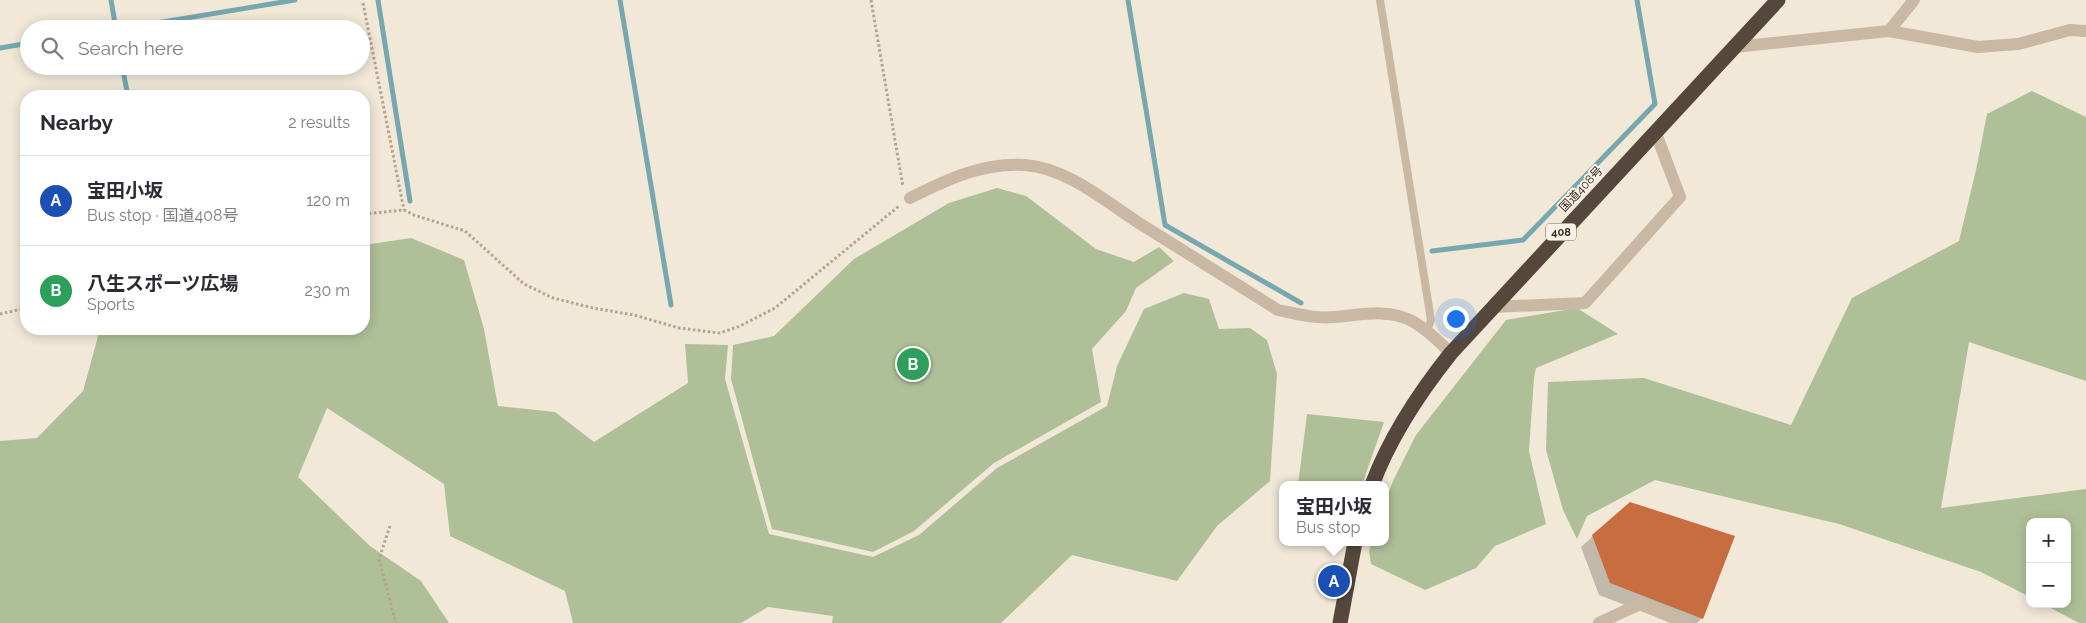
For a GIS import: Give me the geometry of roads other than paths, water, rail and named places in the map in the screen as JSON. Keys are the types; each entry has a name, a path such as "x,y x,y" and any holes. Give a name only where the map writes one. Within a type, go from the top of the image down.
{"highway":[{"name":"国道408号","path":"1374,481 1395,436 1415,403 1451,353 1778,0"},
{"path":"1340,623 1353,546"}],"street":[{"path":"1889,31 1914,0"},
{"path":"1735,47 1889,31 1978,47 2018,44 2070,30 2086,31"},
{"path":"1493,307 1585,303 1680,197 1655,131"},
{"path":"910,198 947,179 973,170 996,165 1014,164 1042,168 1081,185 1278,310 1306,317 1335,317 1368,312 1398,316 1411,320 1427,331 1451,353"},
{"path":"1599,623 1640,604 1686,623"}],"lane":[{"path":"1380,0 1431,320 1427,331"}],"waterway":[{"path":"111,0 114,20"},
{"path":"174,20 295,0"},
{"path":"378,0 410,201"},
{"path":"620,0 671,305"},
{"path":"1128,0 1165,225 1301,303"},
{"path":"1432,251 1523,240 1655,104 1637,0"},
{"path":"0,48 20,45"},
{"path":"124,75 127,90"}],"place":[{"name":"八生スポーツ広場","path":"913,364"},
{"name":"宝田小坂","path":"1334,581"}]}
